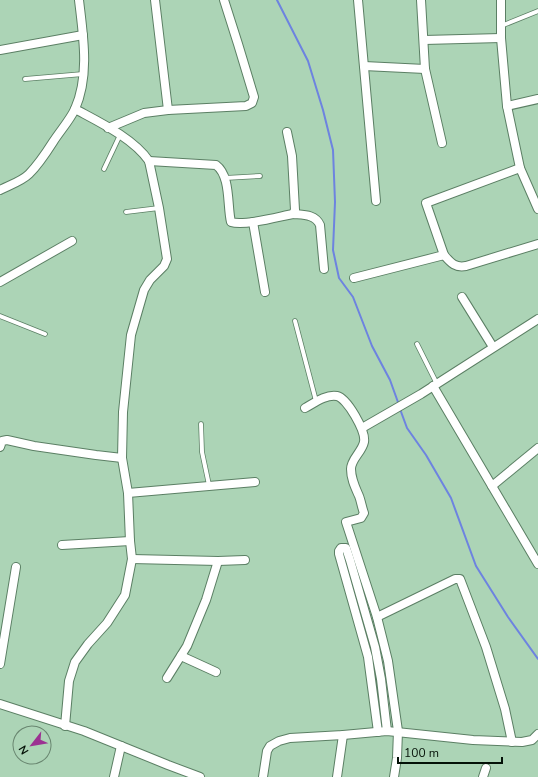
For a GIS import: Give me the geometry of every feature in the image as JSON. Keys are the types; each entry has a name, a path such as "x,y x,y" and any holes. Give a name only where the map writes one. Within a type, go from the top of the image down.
{"street":[{"path":"0,190 17,182 29,174 52,145 75,109 83,74 83,35 79,0"},
{"path":"155,0 168,110"},
{"path":"108,128 144,113 168,110 246,106 252,103 254,97 224,0"},
{"path":"358,0 376,201"},
{"path":"421,0 425,69 442,143"},
{"path":"501,0 501,38 507,106 520,168 538,209"},
{"path":"0,50 83,35"},
{"path":"424,40 501,38"},
{"path":"364,66 425,69"},
{"path":"507,106 538,99"},
{"path":"65,726 70,681 75,662 88,644 107,623 125,595 132,559 128,493 122,458 124,399 131,335 144,290 150,280 164,266 167,260 159,208 149,161 145,155 120,135 75,109"},
{"path":"287,132 292,156 295,210 293,214"},
{"path":"149,161 216,165 220,168 225,178 231,222 235,224 293,214 311,216 320,226 324,269"},
{"path":"520,168 426,203 444,255 455,266 466,266 538,244"},
{"path":"253,222 264,292"},
{"path":"0,282 72,241"},
{"path":"354,278 444,255"},
{"path":"462,297 493,347"},
{"path":"362,428 435,385 538,319"},
{"path":"435,385 538,564"},
{"path":"305,408 316,401 335,395 341,397 362,428 364,441 351,467 354,486 359,496 364,514 361,518 346,522 377,617 388,660 398,731 397,758 394,777"},
{"path":"0,447 2,442 7,440 34,446 122,458"},
{"path":"492,486 538,448"},
{"path":"128,493 255,482"},
{"path":"62,545 130,542"},
{"path":"378,732 368,657 339,554 339,551 344,548 346,548 350,560 375,647 381,679 387,731"},
{"path":"132,559 218,561 245,560"},
{"path":"167,678 187,646 206,600 218,561"},
{"path":"0,664 16,566"},
{"path":"377,617 455,579 460,579 486,647 505,709 512,742"},
{"path":"181,656 216,672"},
{"path":"0,704 84,731 200,777"},
{"path":"263,777 270,746 279,741 290,738 398,731 473,740 512,742 532,740 538,734"},
{"path":"337,777 342,735"},
{"path":"114,777 121,746"},
{"path":"483,777 486,768"}],"lane":[{"path":"501,26 538,11"},
{"path":"25,79 83,74"},
{"path":"104,169 120,135"},
{"path":"225,178 260,176"},
{"path":"126,212 159,208"},
{"path":"0,316 44,334"},
{"path":"295,321 316,401"},
{"path":"417,344 435,385"},
{"path":"201,424 202,452 209,485"}],"waterway":[{"path":"277,0 308,61 333,150 335,202 333,250 339,278 353,297 372,346 390,380 399,405"},
{"path":"400,409 407,428 426,455 451,498 476,566 508,617 538,659"}]}
